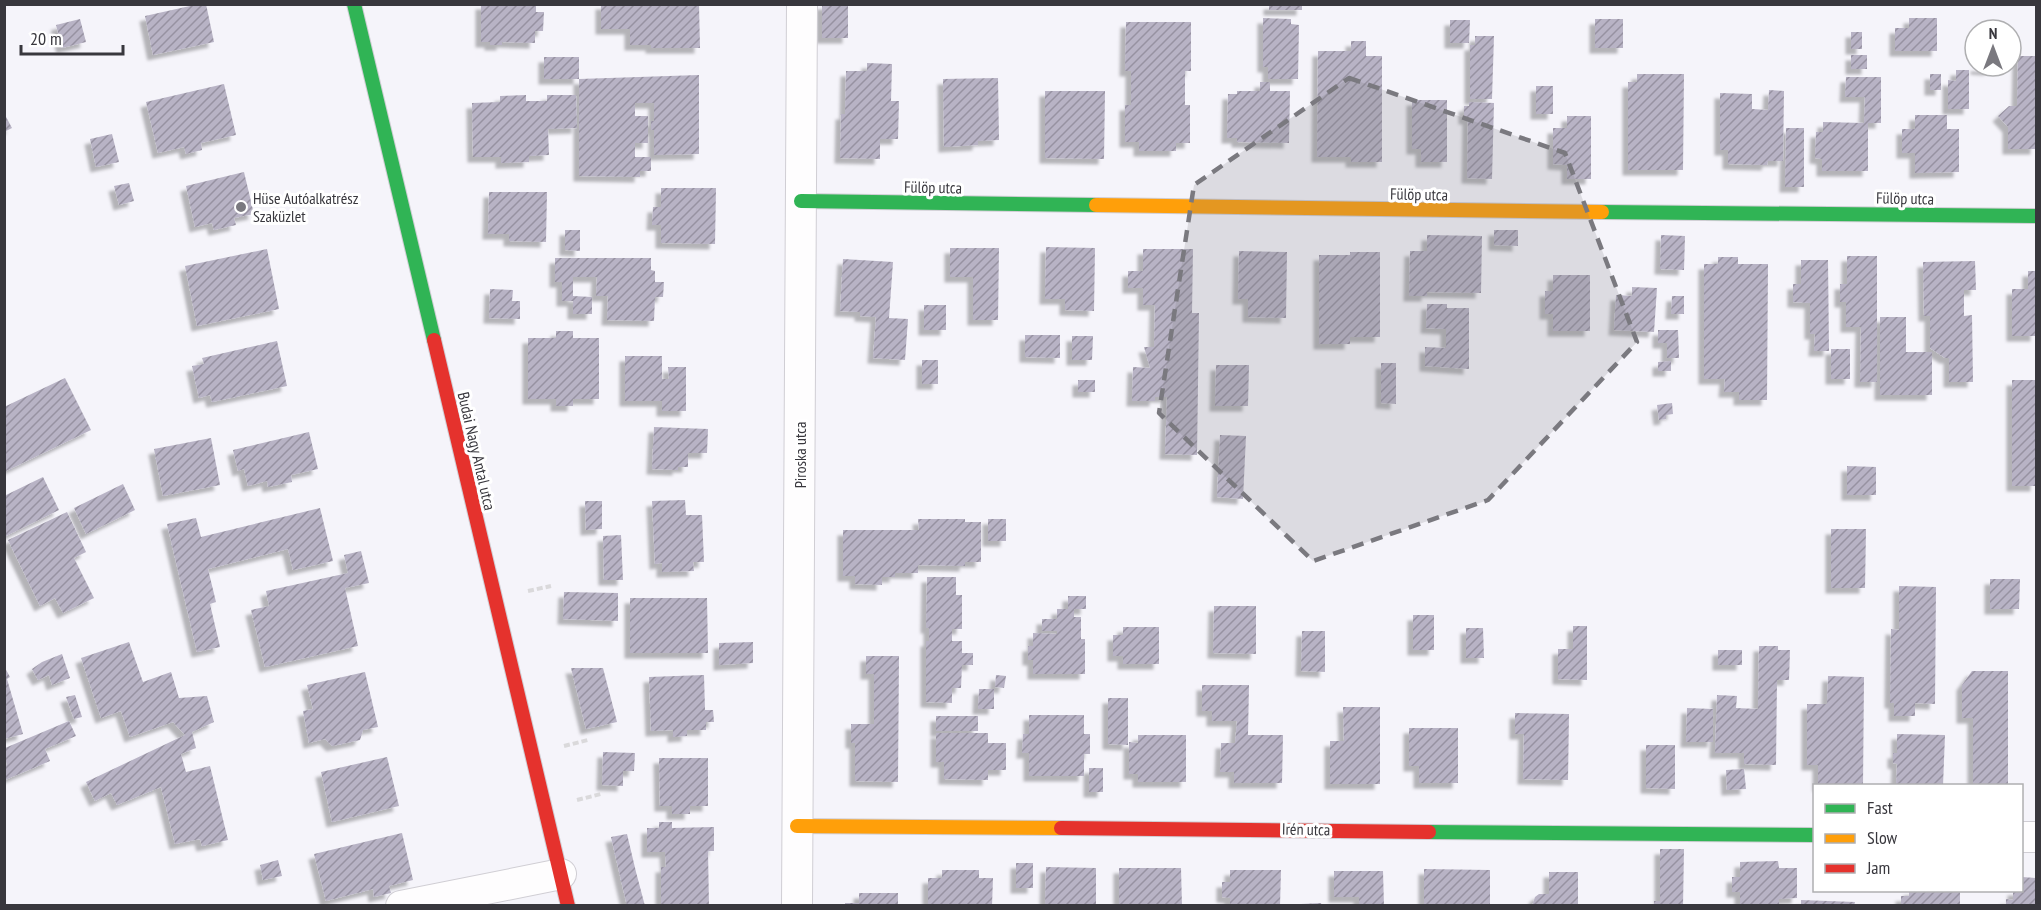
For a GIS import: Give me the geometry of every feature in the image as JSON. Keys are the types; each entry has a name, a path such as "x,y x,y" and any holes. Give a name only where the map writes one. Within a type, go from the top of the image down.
{"street":[{"name":"Budai Nagy Antal utca","path":"354,4 568,906"},
{"name":"Piroska utca","path":"798,906 801,4"},
{"name":"Fülöp utca","path":"801,201 2037,216"},
{"name":"Irén utca","path":"798,826 1813,835"},
{"path":"401,906 561,874"}],"path":[{"path":"524,592 551,585"},
{"path":"560,747 588,740"},
{"path":"573,801 600,794"}],"highlighted area":[{"path":"1349,78 1565,153 1637,342 1488,500 1313,561 1159,413 1194,185"}],"building":[{"path":"206,4 214,42 153,55 145,16"},
{"path":"481,4 536,4 536,12 544,12 543,31 535,31 535,43 502,42 502,45 490,45 490,42 481,42"},
{"path":"601,4 699,4 700,48 651,48 651,45 630,45 630,29 601,29"},
{"path":"822,4 848,4 848,38 822,38"},
{"path":"1269,4 1302,4 1302,10 1269,10"},
{"path":"1263,18 1291,19 1291,24 1299,25 1298,79 1268,79 1268,67 1263,67"},
{"path":"1909,18 1937,18 1937,51 1895,51 1895,28 1909,28"},
{"path":"80,19 86,42 62,48 56,25"},
{"path":"1595,19 1623,19 1623,48 1595,48"},
{"path":"1450,20 1470,20 1469,43 1450,43"},
{"path":"1126,22 1191,22 1191,71 1185,71 1185,105 1190,105 1190,143 1176,143 1176,151 1139,151 1139,142 1125,142 1125,105 1131,105 1131,71 1125,71"},
{"path":"1851,32 1862,32 1862,49 1851,49"},
{"path":"1475,36 1494,36 1492,99 1470,99 1470,45 1475,45"},
{"path":"1351,41 1366,41 1366,56 1382,56 1382,162 1351,162 1351,157 1317,157 1318,51 1351,51"},
{"path":"1851,55 1867,55 1867,69 1851,69"},
{"path":"2023,56 2036,56 2036,149 2008,149 2008,127 1998,116 2009,106 2017,106 2018,78 2023,78"},
{"path":"544,57 579,57 579,79 544,79"},
{"path":"867,63 892,64 891,101 899,101 898,139 880,139 880,159 840,158 841,114 845,114 846,71 867,71"},
{"path":"1956,70 1963,70 1963,78 1969,78 1969,109 1948,109 1948,80 1956,81"},
{"path":"1637,74 1684,74 1683,170 1628,170 1628,82 1637,82"},
{"path":"1930,74 1941,74 1941,90 1930,90"},
{"path":"699,75 699,154 654,155 654,130 651,130 651,121 654,121 654,103 635,103 635,116 648,116 648,143 635,143 635,157 651,157 651,171 640,171 640,177 579,176 579,79"},
{"path":"1846,77 1881,77 1881,123 1868,123 1868,171 1822,171 1822,159 1815,158 1816,132 1823,132 1823,122 1864,123 1865,97 1845,97"},
{"path":"998,78 999,140 978,141 978,145 944,147 943,79"},
{"path":"1260,82 1270,82 1270,91 1290,91 1289,143 1237,142 1237,138 1227,138 1228,94 1237,94 1237,91 1260,91"},
{"path":"224,84 236,135 201,143 202,150 186,154 184,147 158,153 146,102"},
{"path":"1536,86 1553,86 1553,114 1536,114"},
{"path":"1769,90 1784,91 1783,161 1768,161 1767,165 1728,164 1728,150 1720,150 1720,93 1752,94 1752,109 1768,110"},
{"path":"1045,91 1105,91 1104,159 1045,158"},
{"path":"526,95 526,101 547,101 547,95 576,95 577,128 548,129 549,155 529,156 529,162 501,163 501,157 473,157 472,103 500,102 500,96"},
{"path":"1412,100 1447,100 1447,162 1421,162 1421,149 1412,149"},
{"path":"1469,102 1494,103 1492,179 1467,178 1468,119 1464,119 1464,106 1469,106"},
{"path":"4,113 12,128 4,132"},
{"path":"1915,115 1947,115 1947,129 1959,129 1959,172 1915,173 1915,153 1902,153 1902,129 1915,129"},
{"path":"1567,116 1591,116 1591,179 1567,179 1567,165 1553,164 1553,128 1567,128"},
{"path":"1786,128 1804,128 1804,187 1785,187"},
{"path":"112,134 119,162 96,167 90,139"},
{"path":"244,172 254,214 234,218 236,225 214,230 212,223 195,227 186,186"},
{"path":"129,183 134,201 119,205 114,186"},
{"path":"661,188 716,188 715,244 661,243 661,225 652,225 653,207 661,207"},
{"path":"489,192 547,192 546,242 509,241 509,234 488,234"},
{"path":"565,230 580,230 580,251 565,250"},
{"path":"1494,230 1518,230 1518,246 1494,245"},
{"path":"1427,235 1482,236 1481,293 1427,292 1427,296 1409,296 1410,251 1427,251"},
{"path":"1661,235 1685,236 1684,270 1660,269"},
{"path":"1046,247 1095,248 1094,311 1065,310 1065,299 1045,299"},
{"path":"950,248 999,248 998,320 973,320 973,277 950,277"},
{"path":"267,249 279,309 197,326 185,266"},
{"path":"1143,249 1193,249 1192,313 1199,313 1197,455 1165,454 1167,397 1155,397 1155,401 1132,401 1133,367 1150,368 1144,347 1154,347 1155,305 1143,305 1143,288 1128,288 1128,271 1143,271"},
{"path":"1239,251 1287,252 1286,318 1248,317 1248,299 1238,299"},
{"path":"1350,252 1380,252 1380,337 1350,337 1350,344 1319,344 1319,255 1350,255"},
{"path":"1847,256 1877,256 1877,382 1860,382 1861,327 1846,327 1846,302 1840,302 1840,284 1847,284"},
{"path":"1718,257 1738,257 1738,264 1768,264 1767,400 1739,400 1739,392 1724,392 1725,379 1704,379 1704,264 1718,264"},
{"path":"555,258 651,258 651,270 655,271 655,282 664,282 663,297 655,297 654,321 607,320 608,296 596,296 597,277 573,277 573,296 592,297 592,314 573,314 573,301 562,301 562,282 555,282"},
{"path":"843,259 893,262 889,318 908,319 905,360 873,358 876,317 860,316 860,312 840,311"},
{"path":"1801,260 1828,260 1829,351 1814,351 1815,334 1810,334 1810,303 1793,302 1793,284 1801,284"},
{"path":"1975,261 1976,290 1964,290 1964,316 1972,315 1973,382 1949,382 1949,358 1945,358 1930,348 1930,316 1924,316 1923,262"},
{"path":"2028,271 2036,271 2036,336 2012,336 2012,289 2028,289"},
{"path":"1553,275 1590,275 1590,331 1553,331 1553,314 1545,314 1545,291 1553,291"},
{"path":"1632,287 1657,288 1654,332 1614,330 1616,295 1632,296"},
{"path":"490,289 513,290 512,301 520,301 520,319 489,318"},
{"path":"1672,296 1684,296 1684,314 1671,314"},
{"path":"1427,304 1447,304 1447,308 1469,308 1469,369 1425,366 1425,347 1446,348 1446,329 1426,328"},
{"path":"924,305 946,305 946,330 924,330"},
{"path":"1880,317 1906,317 1906,352 1932,352 1932,395 1880,395"},
{"path":"1658,330 1678,330 1679,358 1667,358 1667,343 1658,343"},
{"path":"556,331 573,331 573,338 599,338 599,399 573,399 573,406 556,406 556,399 528,399 528,338 556,338"},
{"path":"1025,335 1060,335 1060,358 1025,357"},
{"path":"1072,336 1093,336 1092,360 1072,360"},
{"path":"277,341 287,386 212,402 210,395 199,398 192,366 204,364 202,358"},
{"path":"1831,349 1850,349 1850,379 1831,379"},
{"path":"625,356 662,356 662,379 669,379 668,367 686,367 686,411 662,411 662,401 625,401"},
{"path":"922,360 938,360 938,384 922,384"},
{"path":"1671,361 1671,371 1658,371 1658,362"},
{"path":"1381,363 1396,363 1396,404 1381,403"},
{"path":"1216,365 1249,365 1248,406 1215,406"},
{"path":"65,378 91,430 4,472 4,407"},
{"path":"1078,380 1095,380 1095,392 1078,392"},
{"path":"2012,380 2036,380 2036,486 2012,486"},
{"path":"1672,403 1673,414 1666,415 1666,419 1659,420 1657,405"},
{"path":"654,427 708,429 707,453 688,453 688,467 678,467 678,470 652,469"},
{"path":"309,432 318,469 291,475 292,482 268,487 267,481 248,486 244,469 238,471 233,450"},
{"path":"1220,435 1246,436 1243,499 1217,497"},
{"path":"211,438 220,485 163,496 154,449"},
{"path":"1847,466 1876,467 1876,495 1847,495"},
{"path":"43,477 59,510 4,537 4,496"},
{"path":"123,484 135,510 86,534 74,508"},
{"path":"685,500 686,515 702,515 704,562 693,562 694,571 662,572 662,563 655,564 652,501"},
{"path":"585,501 602,501 602,529 586,530"},
{"path":"320,508 333,561 293,570 288,549 208,569 216,602 210,604 220,647 197,652 167,524 196,518 201,537"},
{"path":"67,512 86,552 74,558 94,598 63,613 55,598 40,606 8,540"},
{"path":"918,519 965,519 965,522 981,522 981,562 965,562 965,566 918,565 918,573 895,573 895,577 882,577 882,585 855,584 855,576 843,576 843,530 919,530"},
{"path":"988,519 1006,519 1006,541 988,541"},
{"path":"1831,529 1866,529 1865,588 1831,588"},
{"path":"621,535 623,580 604,580 603,536"},
{"path":"361,551 369,583 345,588 358,646 265,667 251,610 269,606 266,591 348,573 344,555"},
{"path":"927,577 956,577 956,595 962,595 962,629 952,629 952,641 962,641 962,653 973,653 973,665 962,665 961,688 952,688 952,703 926,702 926,641 929,641 929,628 926,628"},
{"path":"1990,579 2020,579 2019,609 1990,609"},
{"path":"1899,586 1936,587 1935,704 1915,703 1915,716 1894,716 1894,703 1890,703 1891,629 1899,630"},
{"path":"564,592 618,593 618,621 563,619"},
{"path":"1068,596 1086,596 1086,609 1074,609 1074,617 1081,617 1081,639 1085,639 1085,674 1033,674 1033,660 1028,660 1028,646 1033,646 1033,633 1057,634 1057,631 1042,631 1042,619 1057,619 1057,609 1068,609"},
{"path":"630,598 707,598 708,653 630,653"},
{"path":"1214,606 1256,606 1256,654 1213,653"},
{"path":"1413,615 1434,615 1434,650 1413,650"},
{"path":"1573,626 1587,626 1587,680 1558,679 1558,649 1573,649"},
{"path":"1123,627 1159,627 1159,664 1123,664 1123,656 1113,656 1113,635 1123,635"},
{"path":"1466,628 1483,628 1484,658 1466,658"},
{"path":"1302,631 1325,631 1325,672 1301,671"},
{"path":"129,642 143,682 171,672 179,698 207,696 214,722 192,732 196,748 181,754 186,772 210,766 228,840 202,846 200,839 175,844 161,787 117,805 111,793 95,801 86,782 185,735 173,722 130,737 121,711 101,718 81,658"},
{"path":"753,642 753,663 719,665 719,643"},
{"path":"1759,646 1778,646 1778,650 1790,650 1789,680 1777,680 1776,765 1744,764 1744,753 1715,753 1717,695 1737,696 1736,708 1758,709"},
{"path":"1718,650 1742,650 1742,665 1718,665"},
{"path":"62,654 70,678 52,685 49,675 38,680 32,669"},
{"path":"866,656 899,656 898,782 855,781 855,743 851,743 851,724 874,724 874,674 866,674"},
{"path":"4,666 10,677 7,679 23,734 4,739"},
{"path":"571,668 603,668 617,722 586,729"},
{"path":"1972,671 2008,671 2008,784 1973,784 1973,718 1962,718 1962,685"},
{"path":"365,672 378,727 363,730 360,740 332,746 325,739 309,743 303,711 313,709 307,685"},
{"path":"704,675 705,710 713,710 714,722 706,722 706,730 687,730 687,736 673,737 673,730 651,731 649,677"},
{"path":"996,675 1006,676 1004,688 995,687"},
{"path":"1828,676 1864,677 1863,784 1818,784 1818,765 1807,765 1807,704 1827,704"},
{"path":"1202,685 1249,685 1248,735 1283,735 1282,783 1234,783 1234,772 1220,772 1221,743 1235,743 1237,721 1212,721 1212,711 1202,711"},
{"path":"979,689 994,689 994,709 978,709"},
{"path":"75,695 82,717 74,719 66,697"},
{"path":"1108,698 1128,698 1128,745 1108,744"},
{"path":"1343,707 1380,707 1380,784 1330,784 1330,741 1344,741"},
{"path":"1687,708 1713,709 1713,742 1686,742"},
{"path":"1515,713 1569,714 1568,780 1523,779 1524,734 1515,734"},
{"path":"1029,715 1084,715 1084,734 1090,734 1090,754 1084,754 1084,776 1029,776 1029,753 1022,753 1023,734 1029,734"},
{"path":"936,716 978,716 978,731 936,731"},
{"path":"69,721 76,736 45,749 50,761 5,780 4,766 7,765 5,748"},
{"path":"1409,728 1458,728 1458,783 1419,783 1419,766 1409,766"},
{"path":"936,733 988,733 988,743 1006,743 1006,770 988,770 988,780 944,779 944,762 936,762"},
{"path":"1897,734 1945,735 1943,784 1896,784 1897,764 1893,763 1893,753 1897,753"},
{"path":"1138,735 1186,735 1186,782 1138,782 1138,774 1129,774 1129,742 1138,743"},
{"path":"1646,745 1675,745 1675,789 1646,788"},
{"path":"603,752 635,753 634,771 623,771 623,786 602,785"},
{"path":"387,757 399,806 332,822 321,772"},
{"path":"659,758 708,758 708,806 690,806 690,814 672,814 672,806 660,806"},
{"path":"1089,768 1103,768 1103,792 1089,792"},
{"path":"1744,769 1746,789 1727,790 1726,770"},
{"path":"659,822 672,822 672,828 714,827 714,851 708,851 709,906 661,906 661,867 666,867 665,852 647,852 647,828 659,828"},
{"path":"402,833 413,880 389,886 391,893 374,897 373,889 326,901 314,854"},
{"path":"627,834 645,906 627,906 611,837"},
{"path":"1660,849 1684,849 1683,906 1654,906 1654,901 1660,901"},
{"path":"278,860 282,876 263,880 260,865"},
{"path":"1778,861 1779,868 1797,868 1797,898 1779,899 1779,906 1740,906 1740,892 1732,892 1732,877 1740,877 1740,862"},
{"path":"1016,863 1033,863 1033,888 1016,888"},
{"path":"1046,867 1096,868 1096,906 1045,906"},
{"path":"1119,868 1181,868 1182,906 1119,906"},
{"path":"1424,869 1490,870 1490,906 1424,906"},
{"path":"942,870 979,870 979,878 993,878 992,906 928,906 928,878 942,878"},
{"path":"1230,870 1281,870 1280,906 1230,906 1230,898 1222,897 1222,882 1230,882"},
{"path":"1334,871 1383,871 1384,906 1359,906 1359,897 1334,897"},
{"path":"1549,872 1578,872 1578,906 1532,906 1535,897 1539,894 1549,894"},
{"path":"2023,877 2036,878 2036,906 2006,906 2006,899 2013,900 2013,892 2023,892"},
{"path":"1909,892 1960,892 1960,906 1901,906 1901,896 1909,896"},
{"path":"859,893 898,893 898,906 845,906 845,903 859,903"},
{"path":"1801,900 1855,902 1854,906 1801,906"},
{"path":"1321,903 1322,906 1301,906 1301,904"}],"traffic: fast":[{"path":"354,4 434,340"},
{"path":"801,201 1096,205"},
{"path":"1602,212 2036,216"},
{"path":"1429,832 1813,835"}],"traffic: slow":[{"path":"1096,205 1602,212"},
{"path":"797,826 1061,828"}],"traffic: jam":[{"path":"434,340 568,906"},
{"path":"1061,828 1429,832"}],"place":[{"name":"Hüse Autóalkatrész Szaküzlet","path":"241,207"}]}
